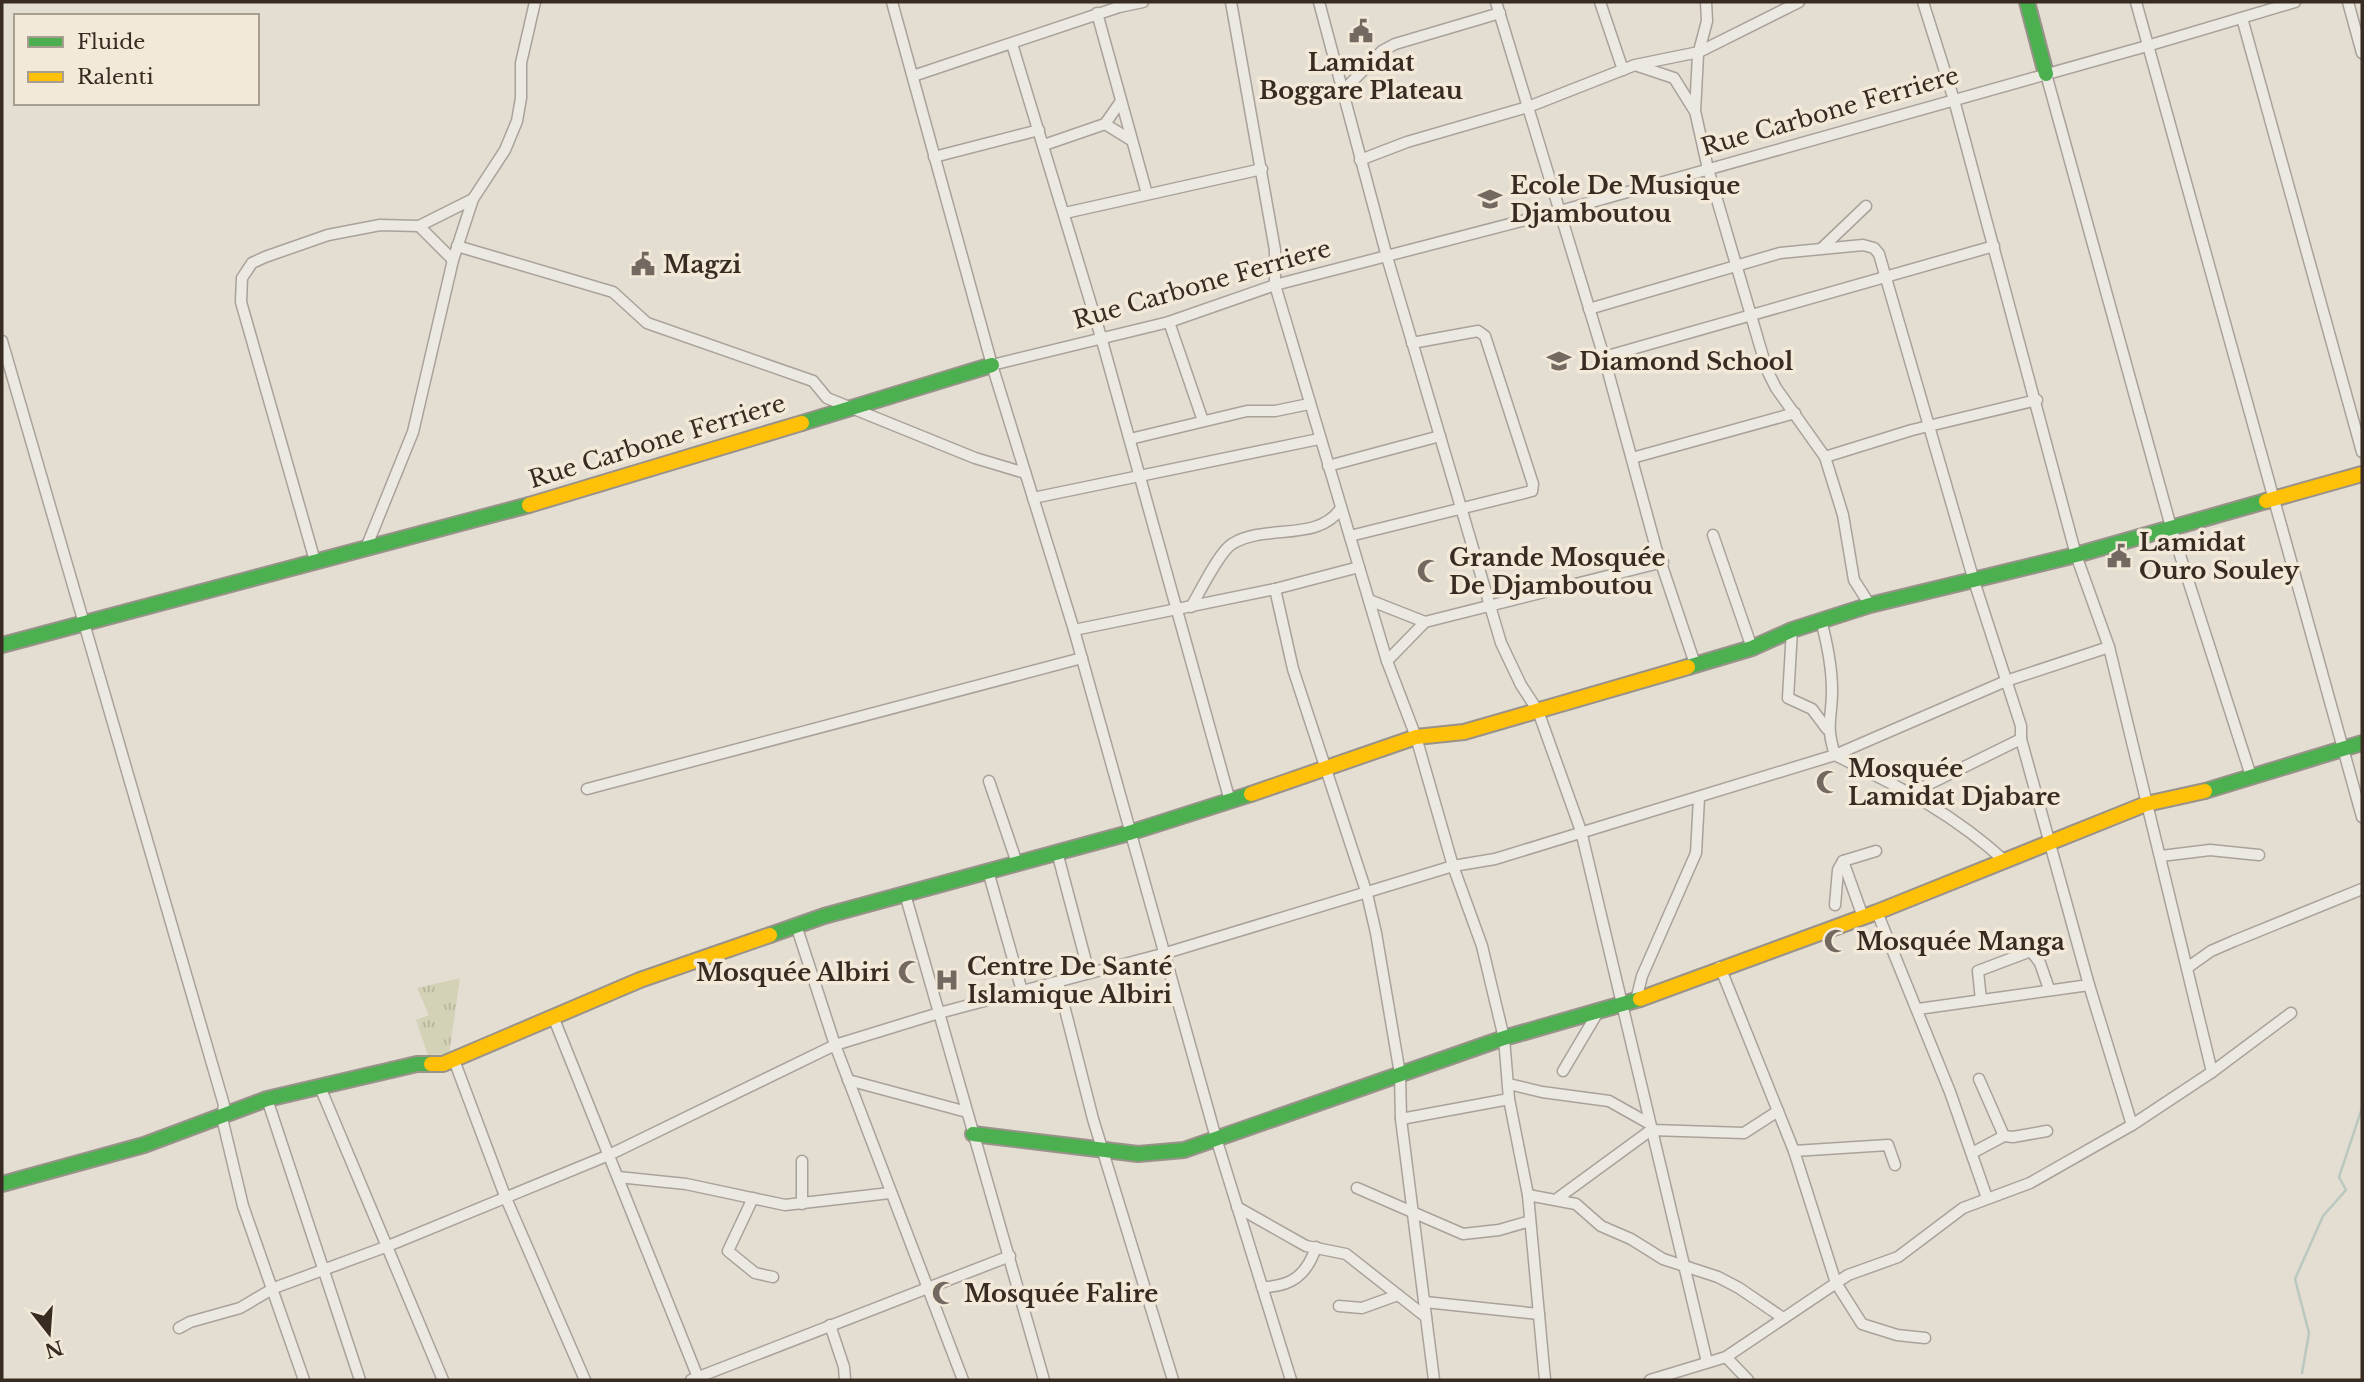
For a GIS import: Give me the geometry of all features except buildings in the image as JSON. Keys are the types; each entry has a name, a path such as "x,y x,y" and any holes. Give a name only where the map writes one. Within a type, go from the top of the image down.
{"street":[{"path":"366,548 412,432 453,260 473,199 505,150 517,121 522,53 535,2"},
{"path":"892,2 992,365 1074,630 1216,1138 1291,1380"},
{"path":"913,76 1012,44 1118,5 1143,2"},
{"path":"1231,2 1275,250 1275,285 1387,661 1416,737 1453,866 1482,946 1504,1038 1509,1099 1528,1195 1545,1380"},
{"path":"1319,2 1387,257 1464,508 1502,643 1521,685 1538,711 1580,831 1707,1362"},
{"path":"1496,2 1604,357 1662,562 1695,664"},
{"path":"1600,2 1623,71"},
{"path":"1706,2 1707,21 1699,52 1695,111 1708,169 1767,370 1776,388 1825,457 1843,515 1854,580 1870,605"},
{"path":"1360,160 1407,142 1528,107 1635,65 1699,52 1799,2"},
{"path":"1923,2 1954,100 2037,400 2076,555 2109,647 2212,1072"},
{"path":"2027,2 2171,527 2251,776"},
{"path":"2136,2 2362,817"},
{"name":"Rue Carbone Ferriere","path":"2,645 511,511 992,365 1169,322 1275,285 1560,211 2295,2"},
{"path":"2348,2 2362,53"},
{"path":"1097,13 1147,194"},
{"path":"1343,91 1382,51 1395,44 1500,13"},
{"path":"2242,18 2362,452"},
{"path":"1012,44 1101,337 1230,801"},
{"path":"1635,65 1674,78 1695,111"},
{"path":"1044,145 1105,124 1121,101"},
{"path":"1105,124 1131,140"},
{"path":"934,157 1039,130"},
{"path":"1065,213 1262,169"},
{"path":"315,561 241,302 242,278 252,263 258,260 328,235 380,225 419,226 473,199"},
{"path":"1822,248 1866,206"},
{"path":"419,226 453,260"},
{"path":"1589,309 1780,253 1863,244 1874,248 1880,254 1974,581 2021,726 2021,739 2049,845 2132,1125"},
{"path":"457,246 613,292 648,323 813,381 827,398 975,458 1026,473"},
{"path":"1604,357 1994,246"},
{"path":"1169,322 1203,422"},
{"path":"1350,536 1526,495 1532,491 1533,484 1485,337 1478,331 1465,332 1412,343"},
{"path":"2,341 224,1105 222,1118 243,1206 274,1288 303,1380"},
{"path":"1825,457 1931,426 2037,400"},
{"path":"1130,439 1247,411 1275,411 1310,404"},
{"path":"1632,458 1795,413"},
{"path":"1328,466 1440,436"},
{"path":"1033,498 1320,439"},
{"path":"2,1184 144,1144 222,1118 267,1099 417,1064 454,1060 640,980 796,925 1129,832 1324,771 1416,737 1464,732 1752,648 1792,630 1870,605 2076,555 2362,474"},
{"path":"1191,607 1231,544 1249,537 1326,525 1341,508"},
{"path":"1713,535 1752,648"},
{"path":"1387,661 1425,622 1490,603 1662,562"},
{"path":"1074,630 1275,589 1359,567"},
{"path":"1275,589 1293,669 1324,771 1367,894 1400,1074 1401,1119 1434,1380"},
{"path":"1369,600 1425,622"},
{"path":"1821,620 1830,653 1832,687 1827,729"},
{"path":"1792,630 1788,698 1812,709 1827,729 1835,755 1911,793 1967,827 2006,862"},
{"path":"179,1328 190,1322 240,1308 274,1288 388,1246 609,1155 835,1045 939,1013 1166,953 1453,866 1495,859 1580,831 1699,798 1835,755 2006,681 2109,647"},
{"path":"587,789 1082,658"},
{"path":"1911,793 2021,739"},
{"path":"973,1134 1105,1151 1164,1154 1504,1038 1636,1000 2006,862 2146,804 2211,790 2362,743"},
{"path":"989,782 1017,863"},
{"path":"1636,1000 1642,976 1696,853 1699,798"},
{"path":"2161,856 2210,850 2259,855"},
{"path":"1835,905 1838,870 1843,861 1876,851"},
{"path":"1056,852 1089,974"},
{"path":"1843,861 1918,1009 1987,1198"},
{"path":"988,871 1022,991"},
{"path":"2187,968 2211,951 2362,889"},
{"path":"905,894 1044,1380"},
{"path":"796,925 835,1045 963,1380"},
{"path":"1982,1000 1978,971 2031,951 2040,963 2049,989"},
{"path":"1720,967 1794,1151 1836,1283 1862,1324 1897,1335 1925,1338"},
{"path":"1058,982 1093,1119 1173,1380"},
{"path":"1918,1009 2089,985"},
{"path":"1563,1071 1598,1012"},
{"path":"1650,1380 1673,1378 1707,1362 1726,1357 1848,1275 1898,1257 1963,1208 2030,1183 2132,1125 2212,1072 2291,1013"},
{"path":"554,1019 696,1379 1010,1256"},
{"path":"454,1060 505,1196 585,1380"},
{"path":"1979,1079 2004,1136"},
{"path":"848,1080 967,1112"},
{"path":"1509,1084 1609,1101 1651,1127 1744,1133 1778,1111"},
{"path":"320,1087 443,1380"},
{"path":"267,1099 360,1380"},
{"path":"1401,1119 1509,1099"},
{"path":"1558,1198 1651,1127"},
{"path":"1972,1153 2004,1136 2048,1131"},
{"path":"1794,1151 1888,1145 1895,1165"},
{"path":"802,1161 802,1204"},
{"path":"618,1177 686,1184 754,1198 802,1204 890,1192"},
{"path":"1357,1188 1463,1234 1499,1230 1530,1221"},
{"path":"1528,1195 1558,1198 1576,1204 1601,1226 1684,1267 1718,1277 1783,1318"},
{"path":"754,1198 728,1251 755,1273 773,1277"},
{"path":"1237,1207 1306,1246 1346,1254 1426,1317"},
{"path":"1262,1287 1279,1287 1305,1273 1316,1248"},
{"path":"1339,1306 1362,1308 1398,1294"},
{"path":"1425,1302 1539,1314"},
{"path":"830,1325 845,1380"},
{"path":"1726,1357 1748,1380"}],"green space":[{"path":"460,978 449,1054 428,1055 416,1020 429,1015 417,988"}],"waterway":[{"path":"2302,1373 2309,1333 2295,1279 2323,1216 2346,1190 2339,1177 2362,1108"}],"traffic: fast":[{"path":"2027,2 2046,74"},
{"path":"802,423 992,365"},
{"path":"1688,667 1752,648 1792,630 1870,605 2076,555 2266,501"},
{"path":"2,645 529,505"},
{"path":"2205,791 2362,743"},
{"path":"770,935 824,916 1129,833 1251,794"},
{"path":"973,1134 1138,1154 1184,1150 1504,1038 1640,999"},
{"path":"2,1184 144,1145 267,1099 417,1064 431,1064"}],"traffic: slow":[{"path":"529,505 802,423"},
{"path":"2266,501 2362,474"},
{"path":"1251,794 1416,737 1464,732 1688,667"},
{"path":"1640,999 1877,912 2146,804 2205,791"},
{"path":"431,1064 443,1064 640,980 770,935"}],"place":[{"name":"Lamidat Boggare Plateau","path":"1361,31"},
{"name":"Ecole De Musique Djamboutou","path":"1490,199"},
{"name":"Magzi","path":"643,264"},
{"name":"Diamond School","path":"1559,361"},
{"name":"Lamidat Ouro Souley","path":"2119,556"},
{"name":"Grande Mosquée De Djamboutou","path":"1429,571"},
{"name":"Mosquée Lamidat Djabare","path":"1828,782"},
{"name":"Mosquée Manga","path":"1836,941"},
{"name":"Mosquée Albiri","path":"910,972"},
{"name":"Centre De Santé Islamique Albiri","path":"947,980"},
{"name":"Mosquée Falire","path":"944,1293"}]}
